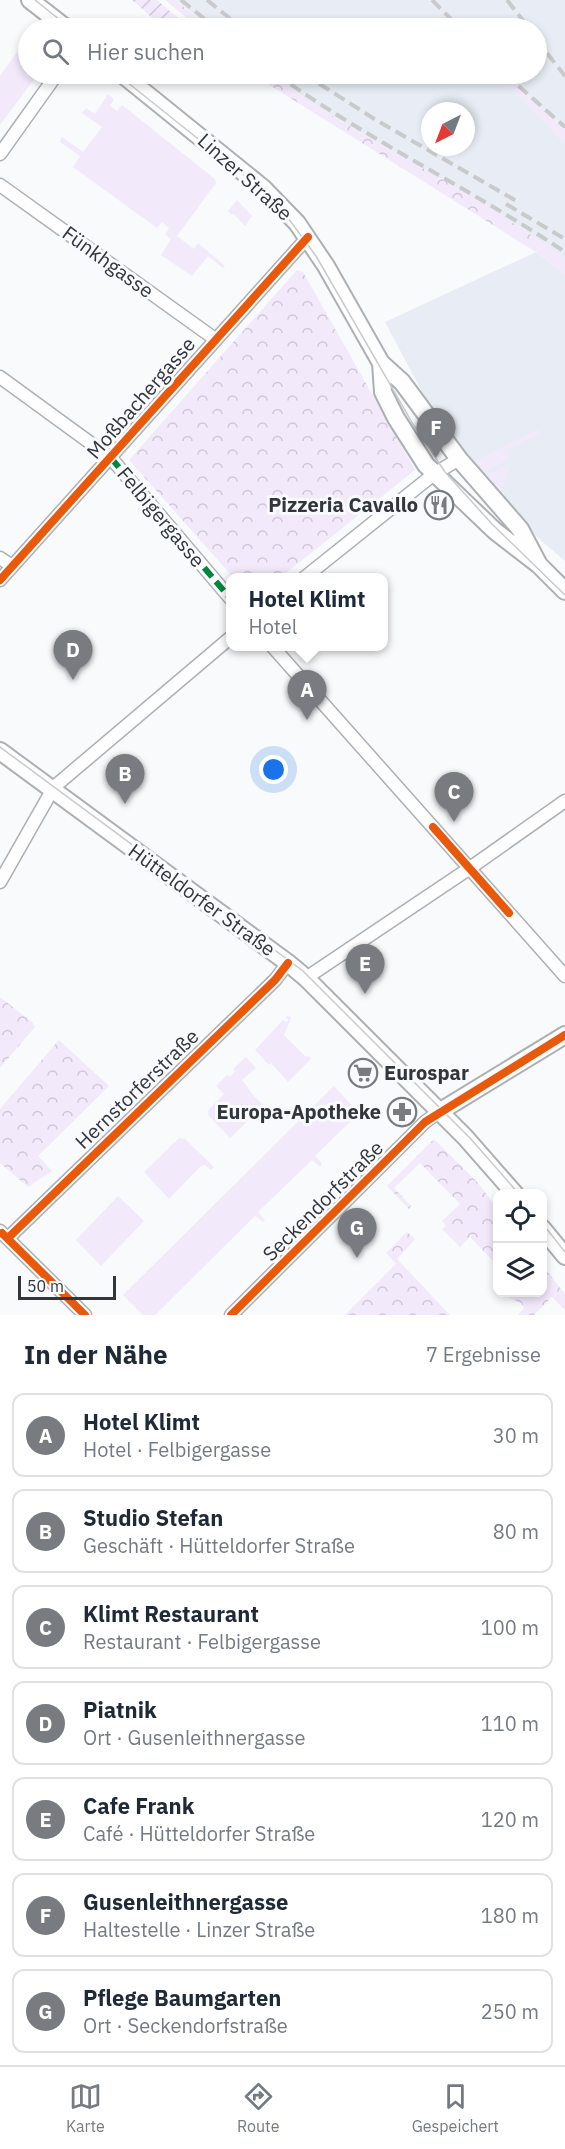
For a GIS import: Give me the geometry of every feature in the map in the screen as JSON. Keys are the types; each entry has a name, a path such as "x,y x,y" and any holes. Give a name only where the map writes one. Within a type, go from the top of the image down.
{"main road":[{"path":"30,0 53,18"},
{"name":"Linzer Straße","path":"134,84 263,188 308,237 381,363 402,382 459,459 520,529 539,565"},
{"name":"Linzer Straße","path":"381,363 383,392 409,440 434,474 495,531 539,565 565,591"},
{"name":"Hütteldorfer Straße","path":"0,751 306,978 487,1160 511,1189"},
{"path":"440,1112 565,1035"},
{"path":"547,1233 565,1257"}],"street":[{"path":"0,154 50,84"},
{"name":"Fünkhgasse","path":"0,185 215,339"},
{"name":"Moßbachergasse","path":"0,580 308,237"},
{"name":"Felbigergasse","path":"0,377 111,458 226,592"},
{"path":"310,573 434,474 459,459"},
{"path":"0,558 12,566"},
{"path":"0,882 52,789 226,642"},
{"path":"276,651 565,976"},
{"path":"306,978 565,801"},
{"name":"Hernstorferstraße","path":"4,1234 275,980 288,963"},
{"name":"Seckendorfstraße","path":"231,1315 425,1122 440,1112"},
{"path":"4,1234 85,1315"}],"shaded area":[{"path":"176,0 565,0 565,128 515,84 547,84 547,18 198,18"},
{"path":"285,84 507,84 565,143 565,258 482,202 327,113"},
{"path":"536,252 565,274 565,561 523,525 447,439 385,322"}],"green space":[{"path":"132,0 157,0 178,18 153,18"},
{"path":"165,0 175,0 198,18 187,18"},
{"path":"18,51 18,84 31,84 0,125 0,76"},
{"path":"268,84 285,84 327,113 482,202 546,245 536,252"},
{"path":"507,84 515,84 565,128 565,143"},
{"path":"108,94 114,99 110,106 117,111 122,105 215,179 216,183 177,236 194,249 198,243 225,266 223,268 208,256 192,276 161,255 171,239 165,234 169,228 162,222 157,228 73,167 80,156 60,142 62,137 83,152 102,127 82,113 86,108 95,114"},
{"path":"237,200 252,216 245,226 228,211"},
{"path":"546,245 565,258 565,274 536,252"},
{"path":"297,270 303,272 415,470 286,573 229,573 129,460"},
{"path":"539,429 541,433 506,451 509,459 482,473 475,465 477,460"},
{"path":"510,464 500,494 485,476"},
{"path":"0,997 32,1022 35,1027 0,1068"},
{"path":"288,1015 291,1018 284,1035 306,1057 311,1059 288,1082 271,1063 269,1065 255,1050 283,1020 286,1022 289,1020 286,1017"},
{"path":"59,1040 109,1086 38,1156 52,1171 28,1187 0,1163 0,1109"},
{"path":"246,1057 256,1068 242,1080 270,1112 268,1115 263,1110 259,1110 230,1138 208,1115 209,1109 224,1094 216,1086 227,1075 230,1077 235,1071 233,1069"},
{"path":"334,1086 359,1113 315,1156 322,1163 320,1167 312,1160 258,1212 265,1220 263,1222 255,1216 155,1315 143,1315 123,1295"},
{"path":"179,1138 185,1139 214,1167 211,1170 205,1165 201,1166 169,1199 144,1172"},
{"path":"434,1139 478,1183 493,1203 493,1261 470,1237 460,1247 442,1229 446,1226 442,1221 460,1204 420,1163 394,1188 411,1206 409,1209 387,1186"},
{"path":"118,1196 144,1221 101,1266 76,1240"},
{"path":"407,1232 415,1239 397,1259 450,1315 345,1315 396,1264 386,1253"},
{"path":"547,1271 565,1294 565,1310 552,1297 534,1315 518,1315 524,1308 521,1303 509,1298 547,1297"}],"tram line":[{"path":"35,0 58,18"},
{"path":"130,84 247,178 288,218 316,256 413,424 445,472 492,524 565,595"},
{"path":"0,747 303,971 470,1138 515,1189"},
{"path":"547,1229 565,1252"}],"railway":[{"path":"181,0 204,18"},
{"path":"207,0 230,18"},
{"path":"432,0 450,18"},
{"path":"507,0 521,18"},
{"path":"547,53 565,76"},
{"path":"291,84 347,121 565,252"},
{"path":"320,84 376,120 520,203"},
{"path":"516,84 565,127"},
{"path":"506,204 565,239"}],"marked path":[{"path":"111,458 226,593"}],"cycle path":[{"path":"0,580 308,237"},
{"path":"433,827 509,913"},
{"path":"8,1238 275,980 288,963"},
{"path":"231,1315 425,1122 565,1035"},
{"path":"2,1233 85,1315"}],"place":[{"name":"Gusenleithnergasse","path":"436,458"},
{"name":"Pizzeria Cavallo","path":"439,505"},
{"name":"Piatnik","path":"73,680"},
{"name":"Hotel Klimt","path":"307,720"},
{"name":"Studio Stefan","path":"125,804"},
{"name":"Klimt Restaurant","path":"454,822"},
{"name":"Cafe Frank","path":"365,994"},
{"name":"Eurospar","path":"363,1073"},
{"name":"Europa-Apotheke","path":"402,1112"},
{"name":"Pflege Baumgarten","path":"357,1258"}]}
